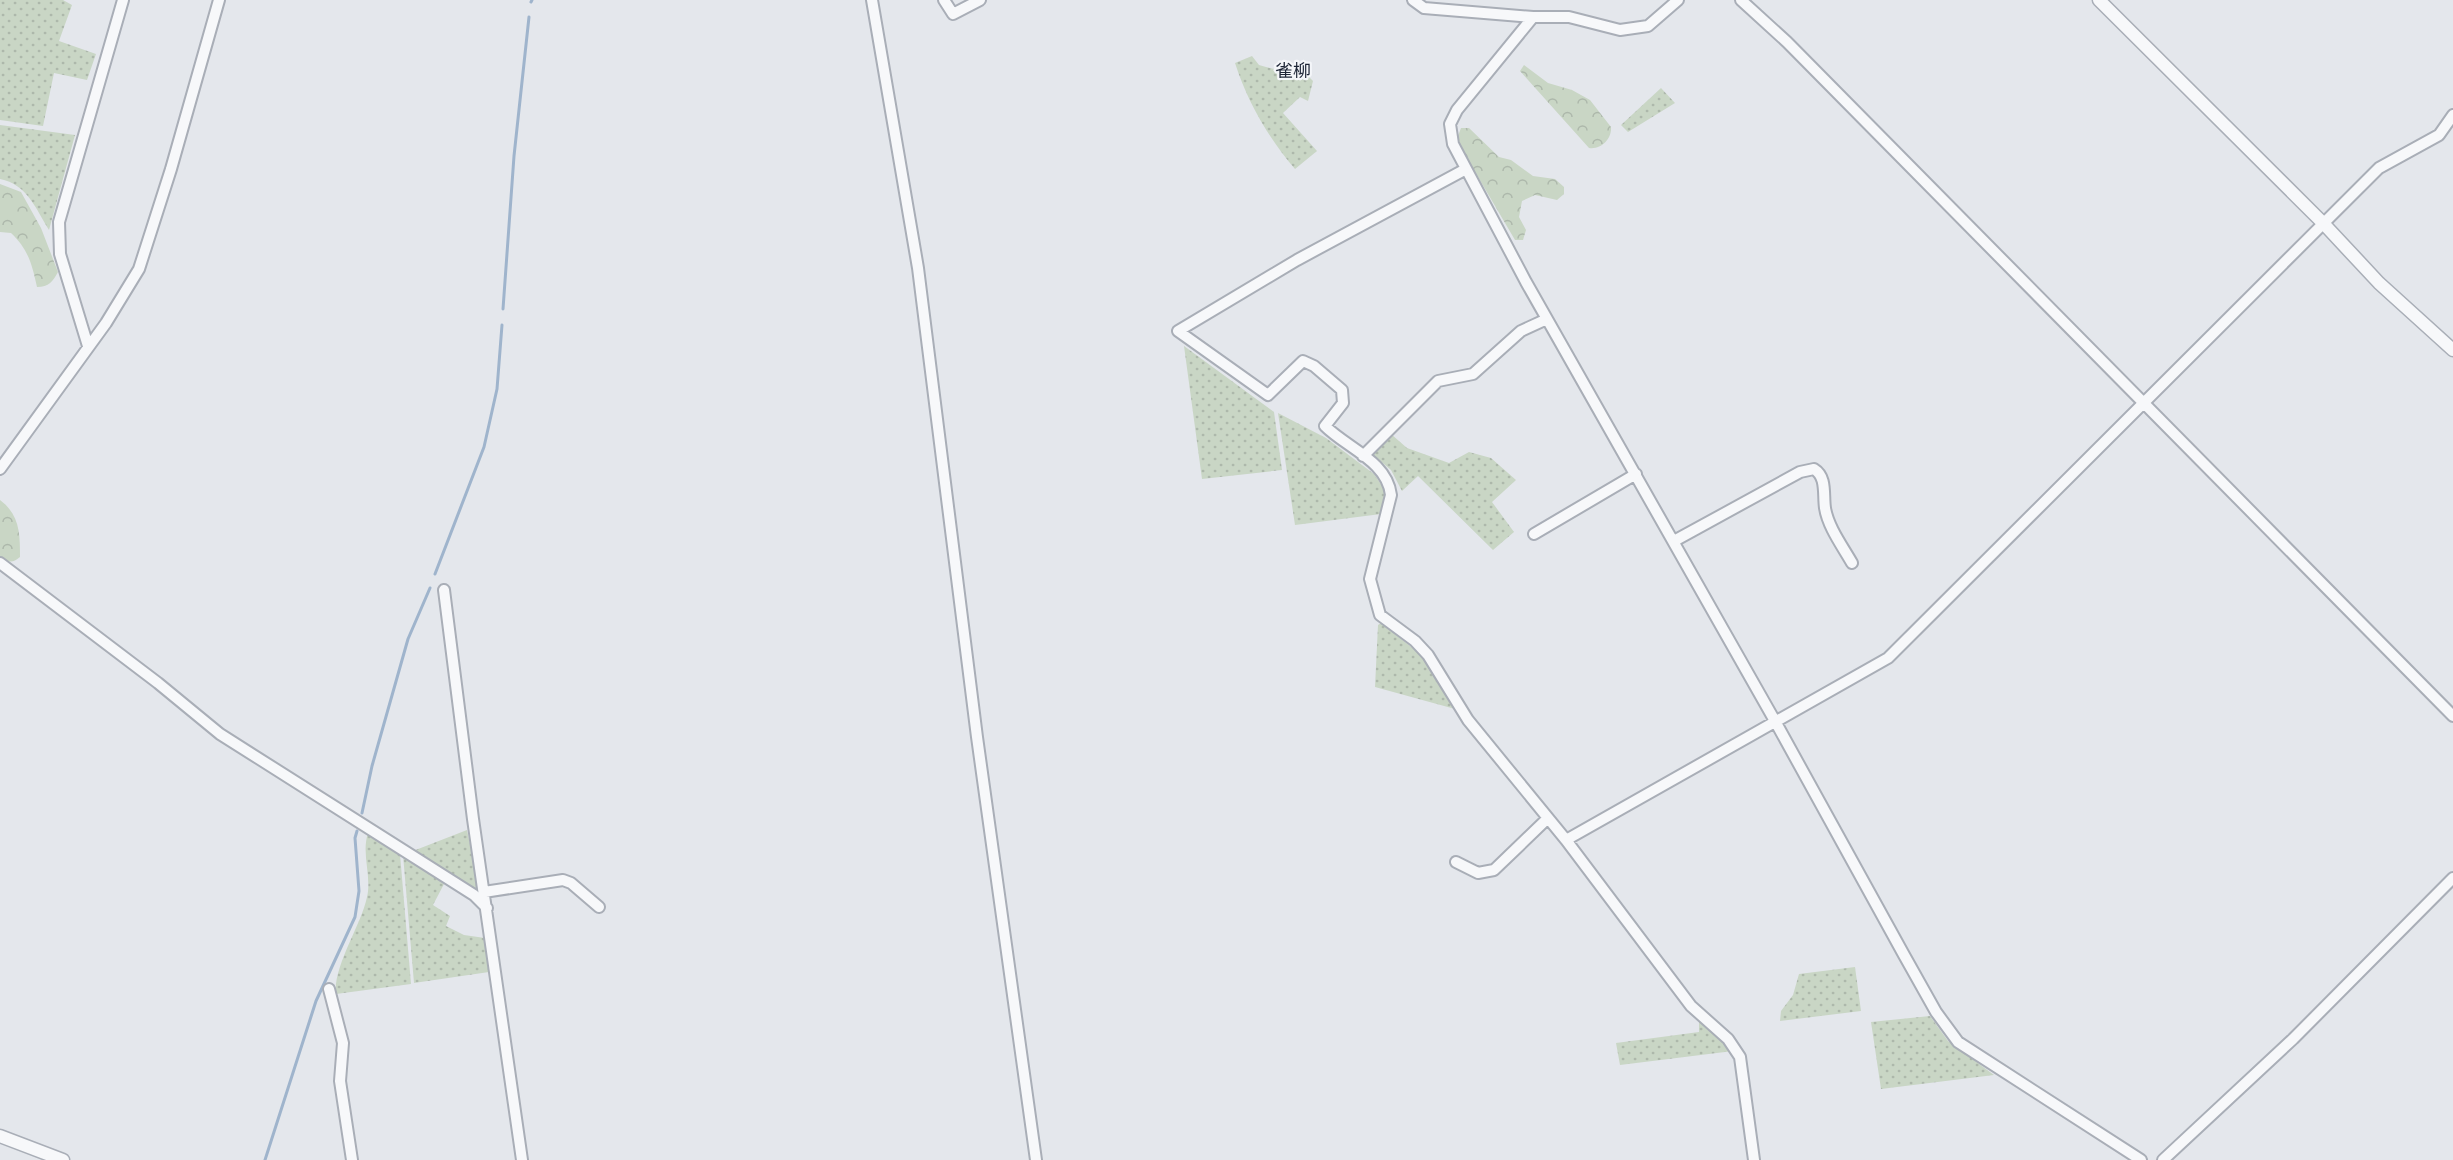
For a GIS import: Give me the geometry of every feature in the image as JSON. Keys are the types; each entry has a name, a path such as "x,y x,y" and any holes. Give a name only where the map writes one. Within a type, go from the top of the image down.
{"street":[{"path":"88,346 60,254 59,222 123,0"},
{"path":"0,469 123,299 139,269 171,169 219,0"},
{"path":"872,0 918,268 977,737 1036,1160"},
{"path":"944,0 953,15 980,0"},
{"path":"1413,0 1424,8 1533,17 1569,17 1620,30 1647,26 1678,0"},
{"path":"1741,0 1787,42 2453,716"},
{"path":"2099,0 2323,223 2379,282 2453,350"},
{"path":"1533,17 1452,117 1450,133 1466,169 1547,319 1674,541 1936,1012 1958,1042 2141,1160"},
{"path":"1566,840 1888,658 2020,529 2379,168 2439,135 2453,115"},
{"path":"1466,169 1297,260 1178,331 1268,395 1273,393 1303,361 1314,366 1342,390 1344,398 1325,426 1382,471 1390,486 1391,495 1370,579 1380,615 1415,640 1428,655 1468,720 1566,840 1691,1006 1734,1047 1740,1057 1754,1160"},
{"path":"1363,456 1438,381 1473,374 1521,331 1547,319"},
{"path":"1674,541 1800,472 1814,469 1819,472 1822,480 1828,518 1852,563"},
{"path":"1534,534 1636,474"},
{"path":"0,563 158,683 220,734 474,895 487,908"},
{"path":"444,590 522,1160"},
{"path":"1456,862 1478,873 1494,870 1548,818"},
{"path":"2163,1160 2293,1040 2453,878"},
{"path":"484,892 563,880 571,883 599,907"},
{"path":"329,989 343,1043 339,1068 352,1160"},
{"path":"0,1136 58,1159"}],"green space":[{"path":"0,0 63,0 72,5 59,41 96,54 87,80 54,73 43,126 0,120"},
{"path":"1252,56 1259,65 1309,77 1313,81 1308,101 1300,97 1283,113 1317,151 1295,169 1276,145 1260,119 1240,78 1235,63"},
{"path":"1524,65 1548,83 1572,90 1590,100 1611,127 1610,136 1605,143 1589,148 1520,71"},
{"path":"1661,88 1675,103 1628,132 1621,125"},
{"path":"0,125 75,135 49,230 30,198 17,186 0,179"},
{"path":"1461,128 1469,128 1499,157 1511,160 1533,176 1555,179 1564,187 1564,194 1557,200 1535,195 1522,201 1519,217 1526,230 1523,240 1515,240 1461,148 1458,136"},
{"path":"0,184 21,192 41,228 58,272 48,285 37,287 31,264 22,245 11,233 0,232"},
{"path":"1184,346 1274,412 1282,470 1202,479"},
{"path":"1278,413 1326,438 1374,474 1385,490 1381,514 1295,525"},
{"path":"1391,434 1407,448 1449,463 1469,452 1491,458 1516,480 1492,502 1514,532 1493,550 1418,476 1402,491 1391,470 1371,453"},
{"path":"0,500 12,512 18,526 20,557 12,561 0,557"},
{"path":"1381,623 1424,657 1455,709 1375,687 1378,625"},
{"path":"467,830 479,887 477,890 473,890 413,851"},
{"path":"368,833 400,854 411,984 336,994 339,971 367,897 366,841"},
{"path":"403,855 444,884 433,905 450,916 446,926 464,935 485,938 489,972 414,983"},
{"path":"1855,967 1861,1011 1780,1021 1781,1011 1793,995 1799,974"},
{"path":"1930,1016 1948,1041 1994,1075 1881,1089 1871,1022"},
{"path":"1699,1021 1726,1042 1733,1051 1620,1065 1616,1043 1699,1032"}],"waterway":[{"path":"503,309 514,156 529,17"},
{"path":"435,574 484,447 497,389 502,325"},
{"path":"362,813 372,766 408,639 430,588"},
{"path":"265,1160 316,1001 355,917 359,891 355,838 357,831"}],"district":[{"name":"雀柳","path":"1293,71"}]}
